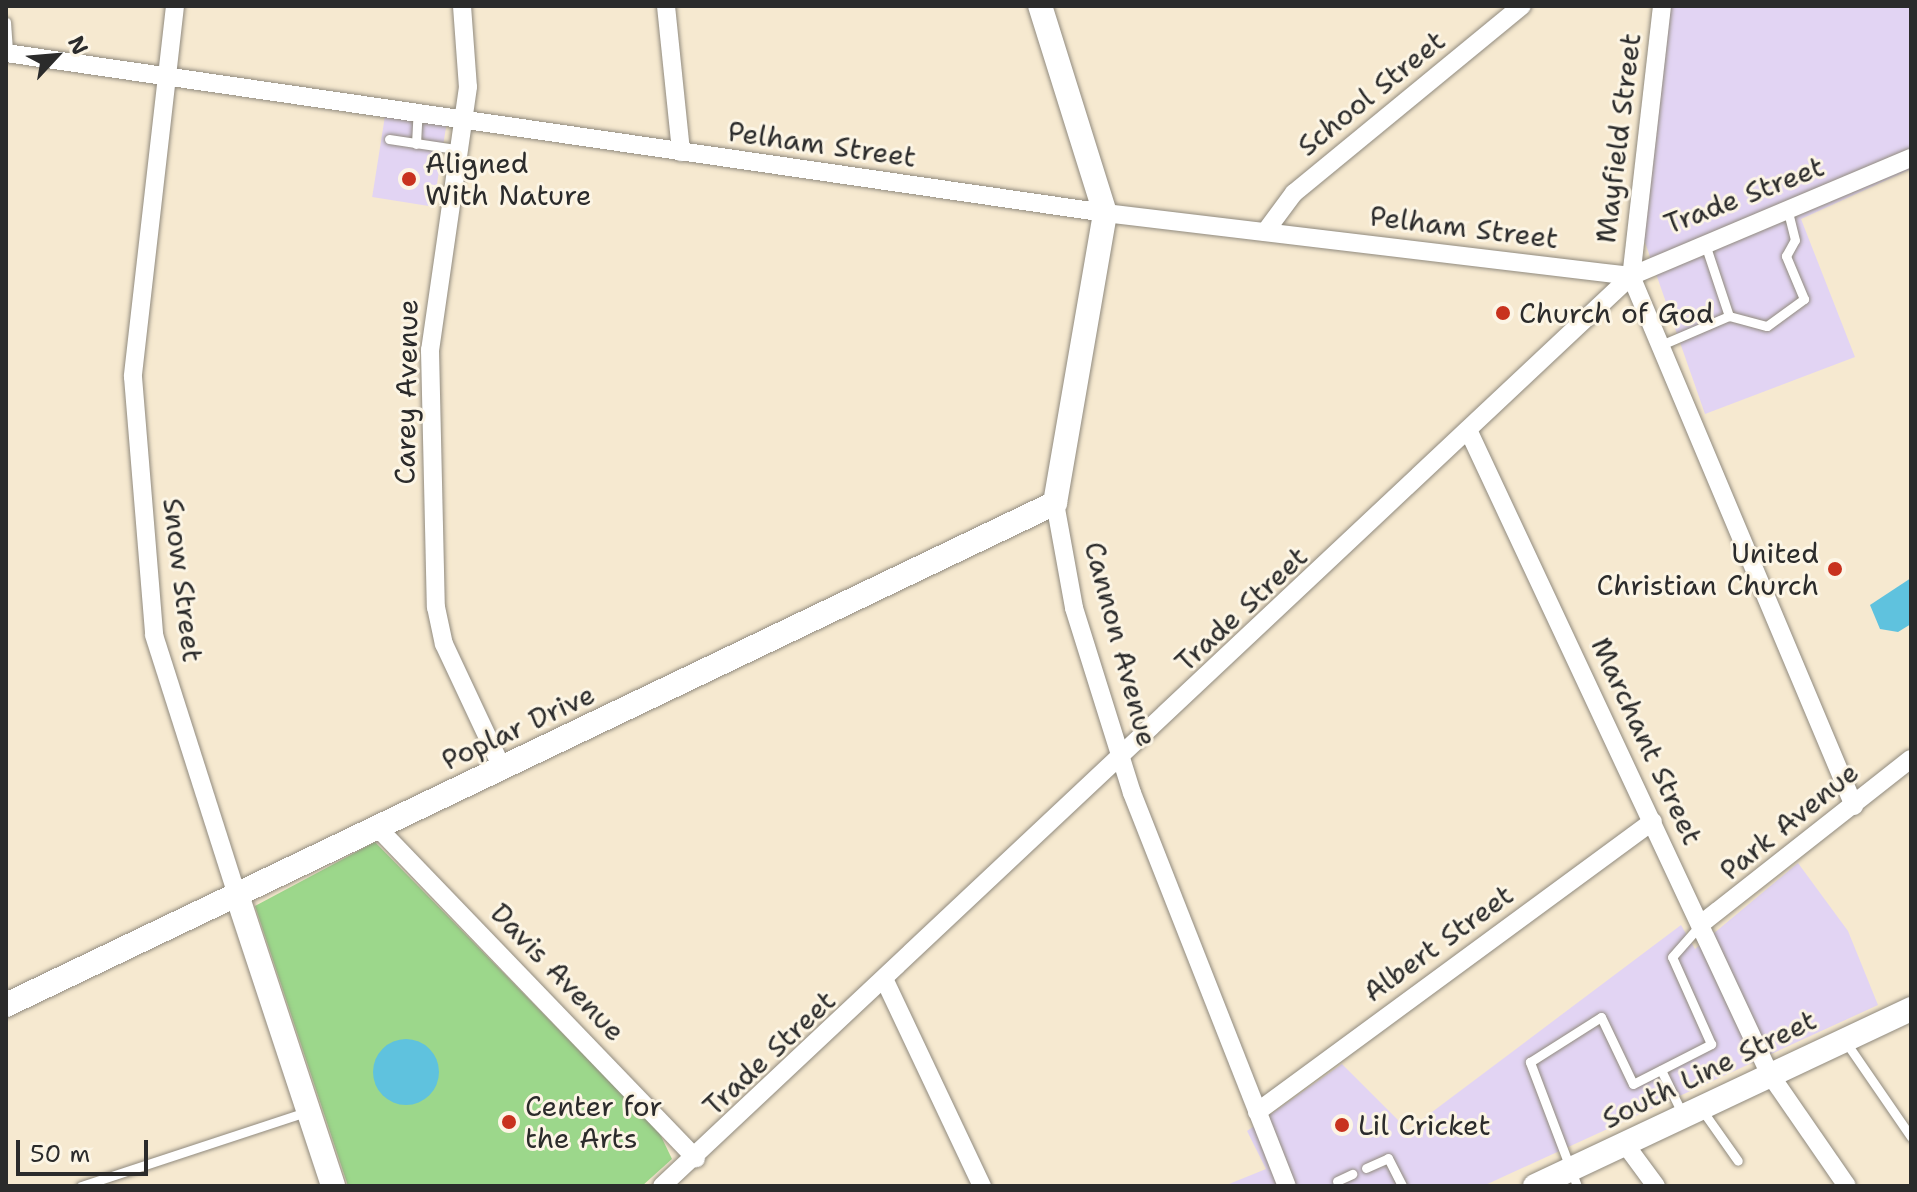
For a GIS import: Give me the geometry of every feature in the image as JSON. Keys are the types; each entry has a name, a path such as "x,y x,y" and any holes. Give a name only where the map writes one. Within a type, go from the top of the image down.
{"street":[{"name":"Snow Street","path":"175,6 172,74 133,340 149,593 163,675 333,1186"},
{"name":"Carey Avenue","path":"462,6 468,87 455,149 430,350 436,607 444,644 502,768"},
{"path":"666,6 681,152"},
{"name":"Cannon Avenue","path":"1040,6 1105,213 1055,503 1074,608 1121,758 1287,1186"},
{"name":"School Street","path":"1265,232 1294,193 1522,6"},
{"name":"Mayfield Street","path":"1631,276 1662,6"},
{"name":"Pelham Street","path":"7,53 172,74 1105,213 1631,276"},
{"name":"Trade Street","path":"662,1186 886,983 1121,758 1470,434 1631,276 1704,241 1911,158"},
{"path":"1631,276 1854,806"},
{"name":"Marchant Street","path":"1470,434 1769,1073 1847,1186"},
{"name":"Poplar Drive","path":"6,1005 1055,503"},
{"name":"Park Avenue","path":"1701,924 1911,759"},
{"name":"Albert Street","path":"1257,1112 1653,821"},
{"name":"Davis Avenue","path":"377,827 696,1158"},
{"path":"886,983 982,1186"},
{"name":"South Line Street","path":"1535,1186 1575,1177 1625,1144 1769,1073 1843,1038 1909,1014"},
{"path":"1625,1144 1656,1186"}],"lane":[{"path":"6,22 7,53"},
{"path":"416,144 418,111"},
{"path":"389,139 455,149"},
{"path":"1661,345 1729,316 1767,326 1800,307 1786,256 1795,240 1787,208"},
{"path":"1704,241 1729,316"},
{"path":"1575,1177 1530,1062 1601,1017 1633,1084 1711,1044 1672,957 1701,924"},
{"path":"1843,1038 1911,1137"},
{"path":"1661,1070 1692,1112 1738,1161"},
{"path":"81,1186 309,1111"},
{"path":"1366,1168 1388,1158 1402,1186"},
{"path":"1334,1184 1352,1174"}],"shaded area":[{"path":"1669,6 1911,6 1911,169 1801,219 1855,357 1705,414 1640,228"},
{"path":"385,116 446,126 433,207 372,197"},
{"path":"1798,863 1848,931 1878,1005 1483,1186 1224,1186 1266,1169 1247,1131 1342,1064 1408,1130 1681,925 1695,949"}],"green space":[{"path":"375,842 659,1132 672,1159 642,1186 348,1186 255,906"}],"water":[{"path":"1911,578 1911,624 1898,632 1880,629 1870,605"},
{"path":"399,1039 413,1039 425,1044 434,1053 439,1072 437,1085 430,1096 413,1105 399,1105 387,1100 378,1091 373,1079 373,1065 378,1053 387,1044"}],"place":[{"name":"Aligned With Nature","path":"409,179"},
{"name":"Church of God","path":"1503,313"},
{"name":"United Christian Church","path":"1835,569"},
{"name":"Center for the Arts","path":"509,1122"},
{"name":"Lil Cricket","path":"1342,1125"}]}
